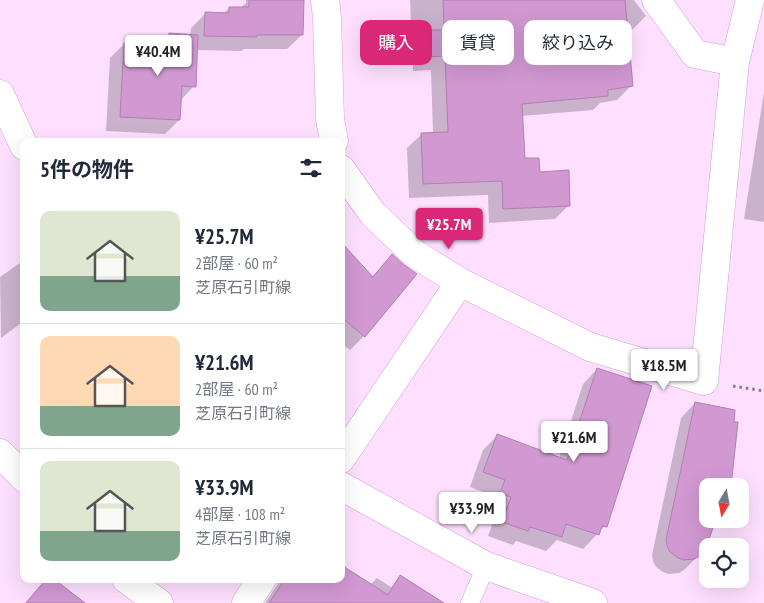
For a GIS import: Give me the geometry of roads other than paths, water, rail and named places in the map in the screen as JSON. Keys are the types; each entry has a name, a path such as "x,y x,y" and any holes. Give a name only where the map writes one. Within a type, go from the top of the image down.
{"street":[{"path":"325,0 330,119 333,138"},
{"path":"656,0 695,54 735,62"},
{"path":"345,175 373,214 415,254 460,282 590,347 704,381 735,62 750,0"},
{"path":"0,94 20,138"},
{"path":"345,453 460,282"},
{"path":"0,453 20,474"},
{"path":"345,488 486,566 593,603"},
{"path":"132,583 159,603"},
{"path":"246,603 259,583"}],"lane":[{"path":"470,603 486,566"}]}
